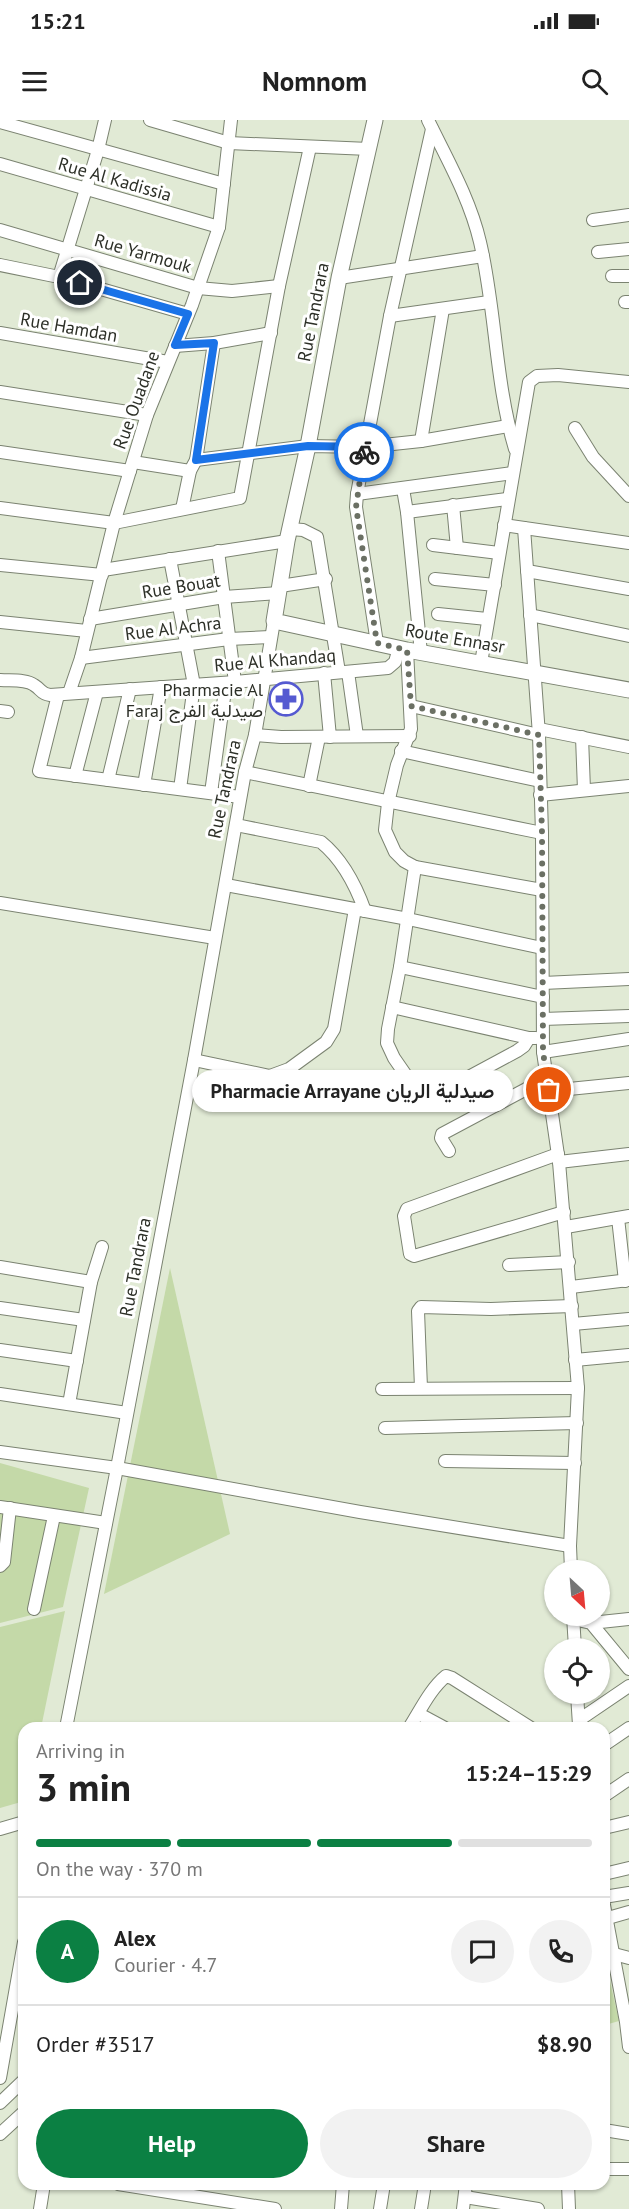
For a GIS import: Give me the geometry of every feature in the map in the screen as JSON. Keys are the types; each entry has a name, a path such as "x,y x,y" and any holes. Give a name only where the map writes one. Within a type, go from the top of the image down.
{"main road":[{"name":"Rue Tandrara","path":"274,621 339,278 375,120"},
{"name":"Route Ennasr","path":"274,621 409,650 629,690"}],"street":[{"path":"59,277 105,120"},
{"path":"150,120 229,143 369,149"},
{"name":"Rue Ouadane","path":"75,776 39,771 63,694 81,658 114,523 147,416 198,288 219,227 231,120"},
{"path":"0,122 224,184"},
{"path":"430,124 468,206 483,256 508,426 516,451"},
{"path":"377,643 356,507 357,494 390,316 430,124"},
{"path":"0,508 114,523 240,498 279,286 310,147"},
{"name":"Rue Al Kadissia","path":"0,164 219,227"},
{"path":"593,220 629,215"},
{"name":"Rue Yarmouk","path":"0,230 198,288 232,291 279,286"},
{"path":"598,252 629,249"},
{"path":"339,278 483,256"},
{"path":"0,265 59,277 188,314"},
{"path":"612,276 629,276"},
{"path":"390,316 489,302"},
{"path":"421,441 443,309"},
{"name":"Rue Hamdan","path":"0,333 168,363"},
{"path":"175,345 214,343 271,333"},
{"path":"182,509 193,465 214,343"},
{"path":"481,663 507,499 529,382 537,376 558,375 629,382"},
{"path":"0,392 147,416"},
{"path":"0,452 131,466 193,465 248,452 308,446 365,447 421,441 508,426"},
{"path":"576,428 593,457 629,496"},
{"path":"357,494 513,473"},
{"path":"403,489 407,512 410,736 401,751 388,802 386,835 395,852 415,867 542,891"},
{"path":"407,512 507,499"},
{"path":"453,505 457,548"},
{"path":"504,525 629,543"},
{"path":"524,528 539,732 543,1052 559,1158 578,1388 571,1560"},
{"path":"0,565 102,572 218,551 303,530 317,537 334,633 357,736"},
{"path":"433,545 499,553"},
{"path":"211,793 230,682 229,639 218,551"},
{"path":"170,559 194,685 180,789"},
{"path":"527,572 629,589"},
{"name":"Rue Bouat","path":"0,622 88,625 177,604 280,589 326,579"},
{"path":"435,579 495,585"},
{"path":"438,614 488,619"},
{"path":"530,615 629,636"},
{"name":"Rue Tandrara","path":"67,1722 194,1060 244,772 255,735 274,621"},
{"name":"Rue Al Achra","path":"81,658 229,639 270,637"},
{"name":"Rue Al Khandaq","path":"63,694 194,685 390,667 409,650"},
{"path":"309,786 324,737 324,673"},
{"path":"0,680 29,683 42,694 63,694"},
{"path":"144,785 160,687"},
{"path":"108,780 130,689"},
{"path":"97,692 75,776 240,797"},
{"path":"411,706 539,732 629,747"},
{"path":"255,735 410,736"},
{"path":"582,738 584,790"},
{"path":"401,751 540,781"},
{"path":"244,772 542,833"},
{"path":"540,795 629,786"},
{"path":"194,1060 270,1076 289,1069 326,1042 334,1029 360,910 358,893 330,849 321,842 236,825"},
{"path":"415,867 388,1029 387,1043 390,1052 421,1097 426,1100 524,1047 529,1038"},
{"path":"226,885 408,919 542,948"},
{"path":"0,903 215,938"},
{"path":"400,967 543,997"},
{"path":"543,983 629,979"},
{"path":"392,1007 529,1038 543,1037"},
{"path":"543,1019 629,1016"},
{"path":"543,1052 629,1039"},
{"path":"449,1151 441,1138 442,1134 548,1084 629,1083"},
{"path":"564,1212 414,1256 410,1254 404,1216 407,1209 559,1158 629,1154"},
{"path":"566,1227 624,1217 627,1280 571,1287"},
{"path":"69,1404 91,1282 102,1247"},
{"path":"509,1265 568,1262"},
{"path":"0,1267 91,1282"},
{"path":"421,1388 418,1311 421,1307 491,1309 572,1306"},
{"path":"0,1308 84,1320"},
{"path":"573,1324 629,1319"},
{"path":"0,1350 77,1361"},
{"path":"575,1360 629,1355"},
{"path":"382,1389 578,1388"},
{"path":"0,1394 127,1413"},
{"path":"385,1428 576,1424"},
{"path":"0,1452 117,1468 360,1512 570,1546"},
{"path":"445,1461 575,1463"},
{"path":"0,1566 4,1562 5,1507 106,1523"},
{"path":"34,1609 54,1516"},
{"path":"610,1621 629,1619"},
{"path":"593,1626 629,1670"},
{"path":"413,1722 440,1681 446,1676 522,1722"},
{"path":"582,1722 629,1686"},
{"path":"578,1704 579,1722"},
{"path":"419,1713 435,1722"},
{"path":"610,1741 629,1728"},
{"path":"610,1792 629,1779"},
{"path":"610,1827 629,1822"},
{"path":"0,1829 18,1824"},
{"path":"610,1873 629,1868"},
{"path":"610,1897 629,1893"},
{"path":"610,1911 629,1912"},
{"path":"610,1932 629,2047"},
{"path":"614,1954 629,1958"},
{"path":"0,2078 18,1976"},
{"path":"0,2103 18,2086"},
{"path":"0,2134 18,2118"},
{"path":"610,2131 629,2134"},
{"path":"610,2169 629,2169"},
{"path":"40,2209 43,2190"},
{"path":"172,2190 219,2205 275,2209"},
{"path":"340,2209 342,2190"},
{"path":"380,2209 383,2190"},
{"path":"421,2209 424,2190"},
{"path":"568,2190 569,2209"},
{"path":"465,2197 538,2209"}],"green space":[{"path":"170,1268 230,1534 104,1594"},
{"path":"0,1463 89,1488 63,1607 0,1623"},
{"path":"65,1611 42,1722 18,1722 18,1803 0,1808 0,1627"},
{"path":"610,1981 619,2021 610,2023"}],"way so far":[{"path":"364,452 356,507 377,643 407,650 411,706 539,735 543,1052 549,1090"}],"place":[{"name":"Pharmacie Al Faraj صيدلية الفرج","path":"286,699"},
{"name":"Pharmacie Arrayane صيدلية الريان","path":"549,1090"}],"route":[{"path":"80,283 188,314 175,345 214,343 196,460 308,446 365,447 364,452"}]}
